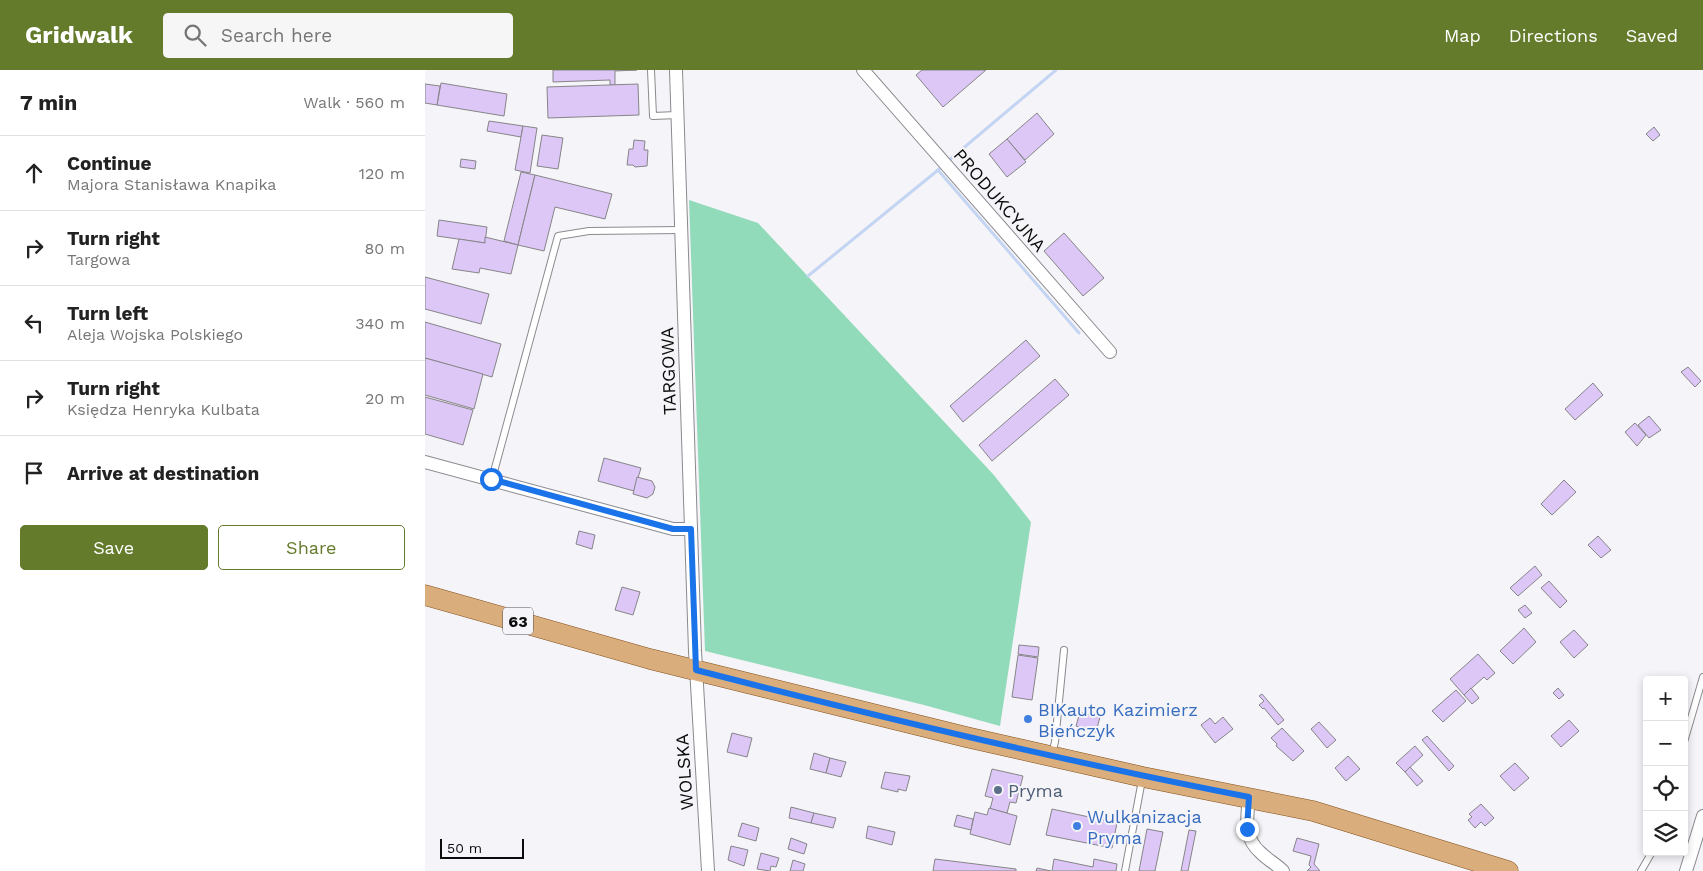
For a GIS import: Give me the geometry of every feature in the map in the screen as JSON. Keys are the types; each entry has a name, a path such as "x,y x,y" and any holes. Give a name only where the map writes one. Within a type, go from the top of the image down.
{"main road":[{"name":"63","path":"425,595 650,659 966,737 1143,777 1313,811 1508,871"}],"street":[{"name":"TARGOWA","path":"676,70 696,670"},
{"name":"PRODUKCYJNA","path":"863,70 1110,352"},
{"path":"425,462 673,529 691,529"},
{"name":"WOLSKA","path":"696,670 708,871"},
{"path":"1249,797 1247,829 1250,840 1260,853 1283,871"},
{"path":"1686,871 1703,816"}],"lane":[{"path":"651,70 653,116 677,115"},
{"path":"491,479 558,236 589,231 681,230"},
{"path":"1051,756 1055,742 1064,650"},
{"path":"1688,728 1703,677"},
{"path":"1125,871 1143,777"},
{"path":"1641,871 1650,856"}],"green space":[{"path":"689,200 758,223 993,474 1031,522 1000,726 924,705 705,651"}],"building":[{"path":"553,70 637,70 615,71 615,85 610,85 610,80 553,82"},
{"path":"922,70 986,70 943,107 916,75"},
{"path":"441,83 507,94 504,116 437,105"},
{"path":"425,84 440,86 437,105 425,103"},
{"path":"638,84 639,115 548,118 547,87"},
{"path":"1037,113 1054,134 1025,160 1007,139"},
{"path":"489,121 523,126 521,137 487,131"},
{"path":"523,126 537,128 530,173 515,170"},
{"path":"1654,127 1660,135 1653,141 1646,134"},
{"path":"542,135 563,138 558,169 537,166"},
{"path":"1007,139 1026,162 1007,177 989,154"},
{"path":"634,140 645,141 644,150 648,150 647,166 635,167 627,165 629,149 633,149"},
{"path":"461,159 476,161 475,169 460,167"},
{"path":"521,172 535,175 518,245 504,241"},
{"path":"535,175 612,194 605,219 555,207 544,251 518,245"},
{"path":"439,220 487,227 485,243 437,236"},
{"path":"1064,233 1104,278 1083,296 1044,251"},
{"path":"485,237 518,245 511,274 480,268 479,273 452,269 459,239 485,243"},
{"path":"425,277 489,294 481,324 425,309"},
{"path":"425,322 501,344 492,377 425,358"},
{"path":"1026,340 1040,356 963,422 950,406"},
{"path":"425,358 483,374 474,409 425,395"},
{"path":"1688,367 1701,381 1695,387 1681,372"},
{"path":"1055,379 1069,395 992,461 979,445"},
{"path":"1593,383 1603,395 1575,420 1565,409"},
{"path":"425,397 473,410 463,445 425,434"},
{"path":"1649,416 1661,430 1649,438 1638,425"},
{"path":"1635,423 1646,435 1637,446 1625,432"},
{"path":"604,458 641,468 634,491 598,481"},
{"path":"637,477 652,481 655,487 653,494 647,498 633,494"},
{"path":"1564,480 1576,492 1552,515 1541,504"},
{"path":"579,531 595,535 592,549 576,544"},
{"path":"1598,536 1611,550 1601,558 1588,545"},
{"path":"1535,566 1542,575 1518,596 1510,588"},
{"path":"1549,581 1567,601 1560,608 1541,588"},
{"path":"622,587 640,592 633,615 615,610"},
{"path":"1525,605 1532,613 1525,618 1518,610"},
{"path":"1524,628 1536,642 1513,664 1500,651"},
{"path":"1574,630 1588,645 1574,658 1560,642"},
{"path":"1019,645 1039,647 1038,657 1018,654"},
{"path":"1478,654 1495,673 1487,680 1484,677 1464,695 1450,679"},
{"path":"1018,655 1038,658 1032,700 1012,697"},
{"path":"1471,688 1479,698 1472,704 1464,695"},
{"path":"1558,688 1564,695 1559,699 1553,693"},
{"path":"1456,690 1466,701 1443,722 1432,711"},
{"path":"1262,694 1284,720 1278,725 1264,708 1259,705 1264,701 1259,696"},
{"path":"1080,712 1100,717 1096,732 1076,726"},
{"path":"1223,717 1233,729 1215,743 1201,725 1210,718 1215,724"},
{"path":"1569,720 1579,731 1561,747 1551,736"},
{"path":"1319,722 1336,740 1327,748 1311,729"},
{"path":"1282,728 1304,751 1293,761 1276,746 1277,744 1271,738"},
{"path":"732,733 752,738 747,757 727,752"},
{"path":"1427,736 1454,766 1449,771 1422,740"},
{"path":"1415,746 1423,755 1405,772 1396,763"},
{"path":"814,753 830,758 826,773 810,769"},
{"path":"1348,756 1360,769 1346,781 1335,768"},
{"path":"830,758 846,762 841,777 826,773"},
{"path":"1515,763 1529,778 1514,791 1500,776"},
{"path":"1410,767 1423,781 1417,786 1405,772"},
{"path":"992,769 1023,776 1016,803 1010,802 1007,813 990,809 993,798 985,796"},
{"path":"885,772 910,776 906,791 898,789 898,792 881,788"},
{"path":"1481,804 1494,818 1485,826 1481,822 1475,828 1468,820 1472,817 1469,814"},
{"path":"791,807 814,813 811,823 789,818"},
{"path":"989,808 1017,816 1010,845 970,834 975,812 987,815"},
{"path":"1052,809 1117,823 1112,848 1046,835"},
{"path":"814,813 836,818 833,828 811,823"},
{"path":"957,815 973,819 971,830 954,826"},
{"path":"742,823 759,828 756,841 738,836"},
{"path":"868,826 895,832 892,845 866,838"},
{"path":"1147,829 1163,832 1155,871 1139,871"},
{"path":"1189,830 1196,831 1188,871 1181,871"},
{"path":"791,838 807,844 804,854 788,849"},
{"path":"1297,838 1319,844 1314,864 1320,871 1307,871 1311,867 1309,865 1311,856 1293,851"},
{"path":"731,846 748,850 744,866 728,860"},
{"path":"761,853 779,858 776,867 771,866 770,871 757,869"},
{"path":"935,859 1016,869 1016,871 933,871"},
{"path":"1054,859 1093,867 1094,859 1117,864 1116,871 1052,871"},
{"path":"793,860 805,864 803,871 790,871"},
{"path":"1037,868 1051,871 1036,871"}],"waterway":[{"path":"948,161 1056,70"},
{"path":"808,276 943,166"},
{"path":"938,170 1079,333"}],"place":[{"name":"BIKauto Kazimierz Bieńczyk","path":"1028,719"},
{"name":"Pryma","path":"998,790"},
{"name":"Wulkanizacja Pryma","path":"1077,826"}],"route":[{"path":"491,479 673,529 691,529 696,670 966,737 1143,777 1249,797 1247,829"}]}
